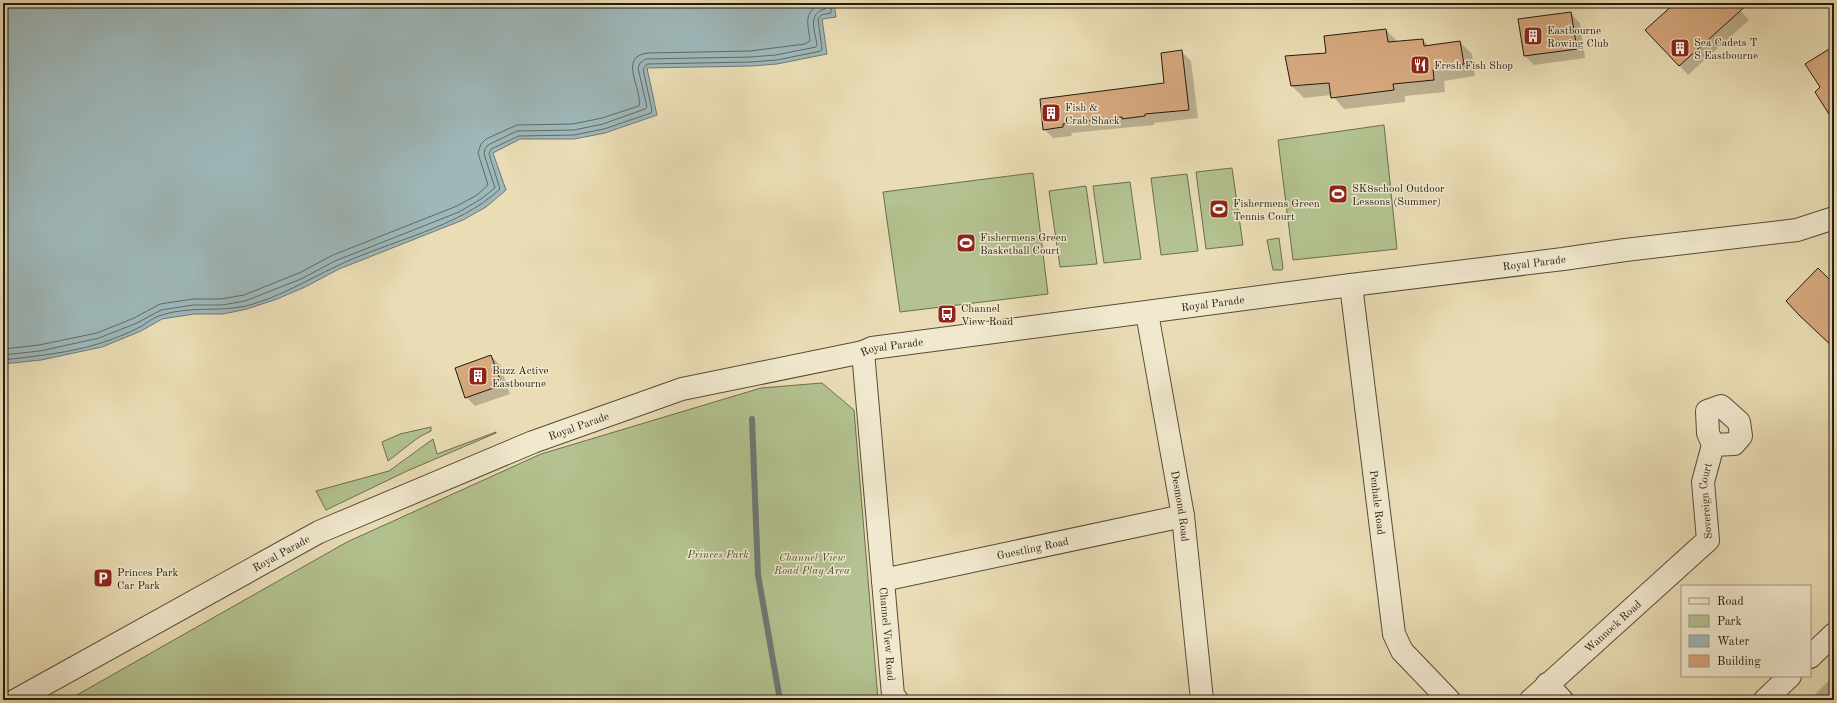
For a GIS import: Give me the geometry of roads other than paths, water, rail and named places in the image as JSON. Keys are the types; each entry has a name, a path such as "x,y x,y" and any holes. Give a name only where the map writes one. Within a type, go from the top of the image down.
{"street":[{"name":"Royal Parade","path":"16,700 319,532 533,442 682,389 862,352 872,348 1351,285 1797,230 1831,224"},
{"name":"Penhale Road","path":"1351,285 1394,634 1402,650 1449,700"},
{"name":"Desmond Road","path":"1147,313 1183,516 1202,700"},
{"name":"Channel View Road","path":"862,352 893,695 897,700"},
{"name":"Sovereign Court","path":"1694,552 1708,540 1703,482 1713,445"},
{"name":"Guestling Road","path":"883,580 1183,516"},
{"name":"Wannock Road","path":"1531,700 1694,552"},
{"path":"1811,656 1834,634"},
{"path":"1765,700 1789,677"},
{"path":"1547,684 1562,700"}],"water":[{"path":"3,3 834,3 836,17 822,19 827,54 777,64 647,68 657,115 605,133 574,139 520,139 493,153 506,190 486,207 463,220 339,269 305,287 277,299 247,309 223,314 194,314 162,319 141,331 102,347 41,360 3,364"}],"waterway":[{"path":"752,419 758,575 780,700"}],"place":[{"name":"Eastbourne Rowing Club","path":"1533,36"},
{"name":"Sea Cadets T S Eastbourne","path":"1680,48"},
{"name":"Fresh Fish Shop","path":"1420,65"},
{"name":"Fish & Crab Shack","path":"1051,113"},
{"name":"SK8school Outdoor Lessons (Summer)","path":"1338,194"},
{"name":"Fishermens Green Tennis Court","path":"1219,209"},
{"name":"Fishermens Green Basketball Court","path":"966,243"},
{"name":"Channel View Road","path":"947,314"},
{"name":"Buzz Active Eastbourne","path":"478,376"},
{"name":"Princes Park Car Park","path":"103,578"}],"park label":[{"name":"Princes Park","path":"718,554"},
{"name":"Channel View Road Play Area","path":"812,563"}]}
